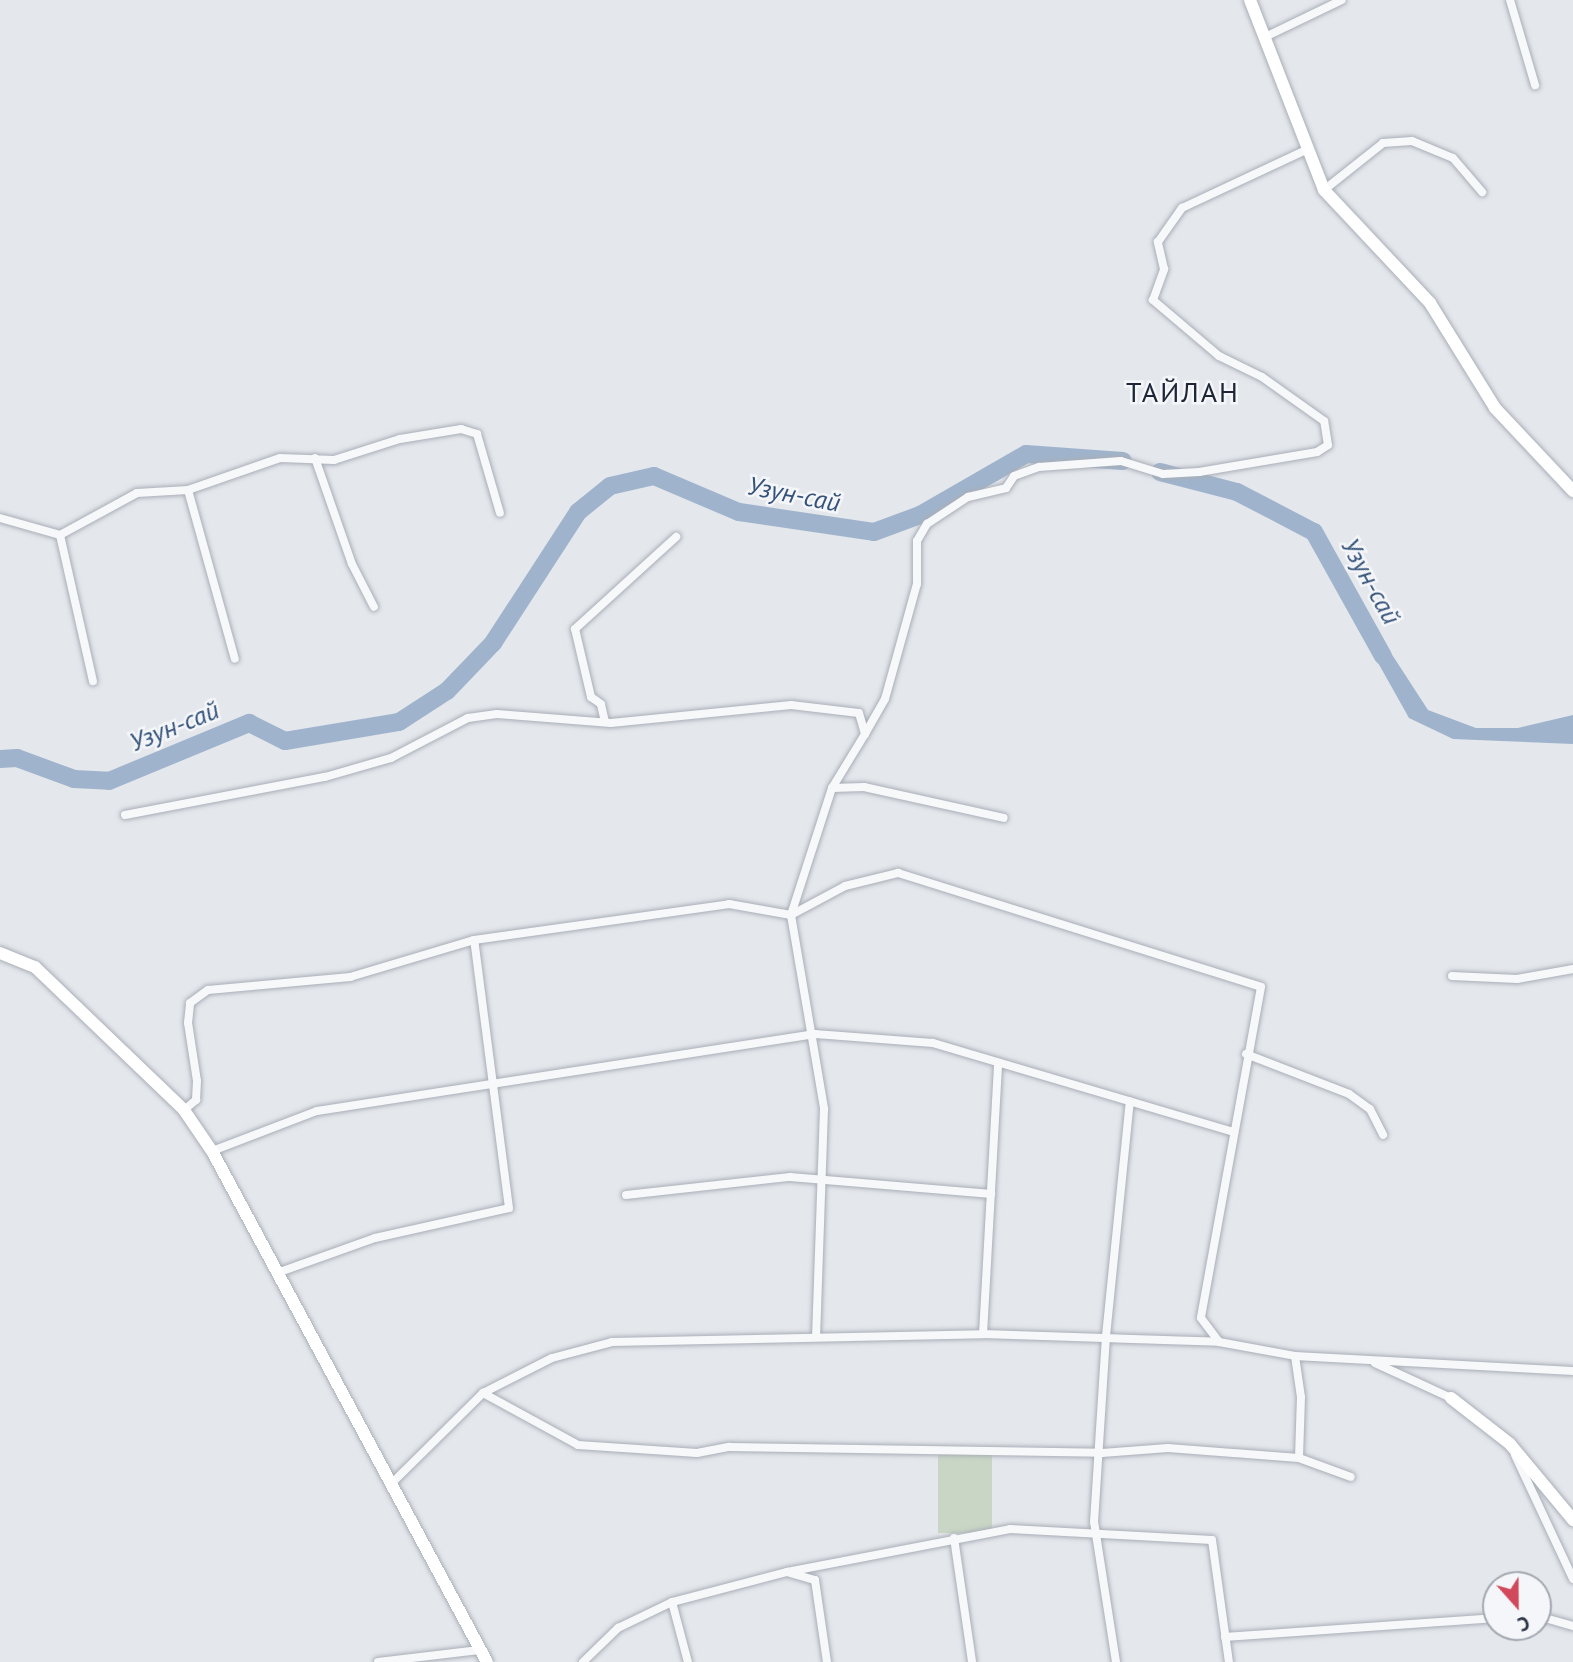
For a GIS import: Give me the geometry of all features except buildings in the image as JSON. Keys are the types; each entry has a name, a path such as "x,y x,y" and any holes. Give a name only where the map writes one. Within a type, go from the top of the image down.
{"street":[{"path":"1250,0 1324,190 1430,303 1496,408 1573,491"},
{"path":"1265,37 1342,0"},
{"path":"1510,0 1535,86"},
{"path":"1324,190 1383,143 1412,141 1453,158 1482,192"},
{"path":"816,1337 824,1109 815,1034 791,915 832,788 886,699 918,584 916,541 927,524 968,497 1006,488 1014,476 1038,467 1121,461 1163,474 1199,472 1317,452 1328,445 1324,421 1163,313 1153,300 1164,269 1160,236 1169,223 1214,190 1308,149"},
{"path":"0,518 60,535 137,493 188,490 280,458 334,460 400,439 461,429 477,434 500,513"},
{"path":"316,458 352,564 374,607"},
{"path":"188,490 235,660"},
{"path":"60,535 93,681"},
{"path":"605,722 601,704 591,697 575,629 676,537"},
{"path":"125,815 325,777 391,758 468,718 497,714 605,722 791,705 838,707 859,713 865,734"},
{"path":"832,788 876,789 1004,818"},
{"path":"184,1110 196,1100 197,1081 188,1023 190,1003 208,990 350,977 474,940 729,904 791,915 845,886 898,873 1009,906 1146,954 1261,987 1246,1054 1201,1318 1219,1342"},
{"path":"276,1273 375,1238 509,1208 496,1080 474,940"},
{"path":"0,953 35,967 184,1110 212,1151 487,1662"},
{"path":"1452,976 1517,979 1573,969"},
{"path":"212,1151 317,1111 496,1080 815,1034 933,1043 998,1065 1233,1132"},
{"path":"1246,1054 1349,1094 1370,1109 1383,1135"},
{"path":"984,1334 998,1065"},
{"path":"1116,1662 1097,1532 1105,1336 1130,1101"},
{"path":"625,1195 790,1177 991,1194"},
{"path":"390,1485 482,1393 552,1357 612,1342 984,1334 1105,1336 1219,1342 1295,1356 1372,1362 1573,1371"},
{"path":"1295,1356 1301,1398 1300,1458"},
{"path":"1372,1362 1451,1398 1510,1444 1573,1520"},
{"path":"482,1393 578,1445 697,1453 729,1447 1102,1453 1168,1448 1300,1458 1351,1477"},
{"path":"1510,1444 1570,1565 1573,1579"},
{"path":"583,1662 618,1628 672,1602 787,1572 1010,1529 1212,1540 1229,1662"},
{"path":"954,1538 972,1662"},
{"path":"787,1572 815,1580 827,1662"},
{"path":"672,1602 688,1662"},
{"path":"1552,1618 1566,1620 1573,1626"},
{"path":"1225,1637 1482,1619"},
{"path":"377,1662 479,1650"},
{"path":"425,1662 444,1655"}],"green space":[{"path":"938,1453 992,1453 992,1533 938,1533"}],"water":[{"path":"1378,633 1428,710 1476,728 1518,728 1573,715 1573,744 1453,739 1409,718 1363,636"}],"waterway":[{"name":"Узун-сай","path":"0,759 17,758 74,779 109,781 249,723 285,741 399,722 447,691 493,643 578,512 610,486 654,476 739,512 874,532 920,515 1026,454 1123,461"},
{"name":"Узун-сай","path":"1160,472 1237,492 1314,532 1383,656"}],"district":[{"name":"ТАЙЛАН","path":"1183,392"}]}
